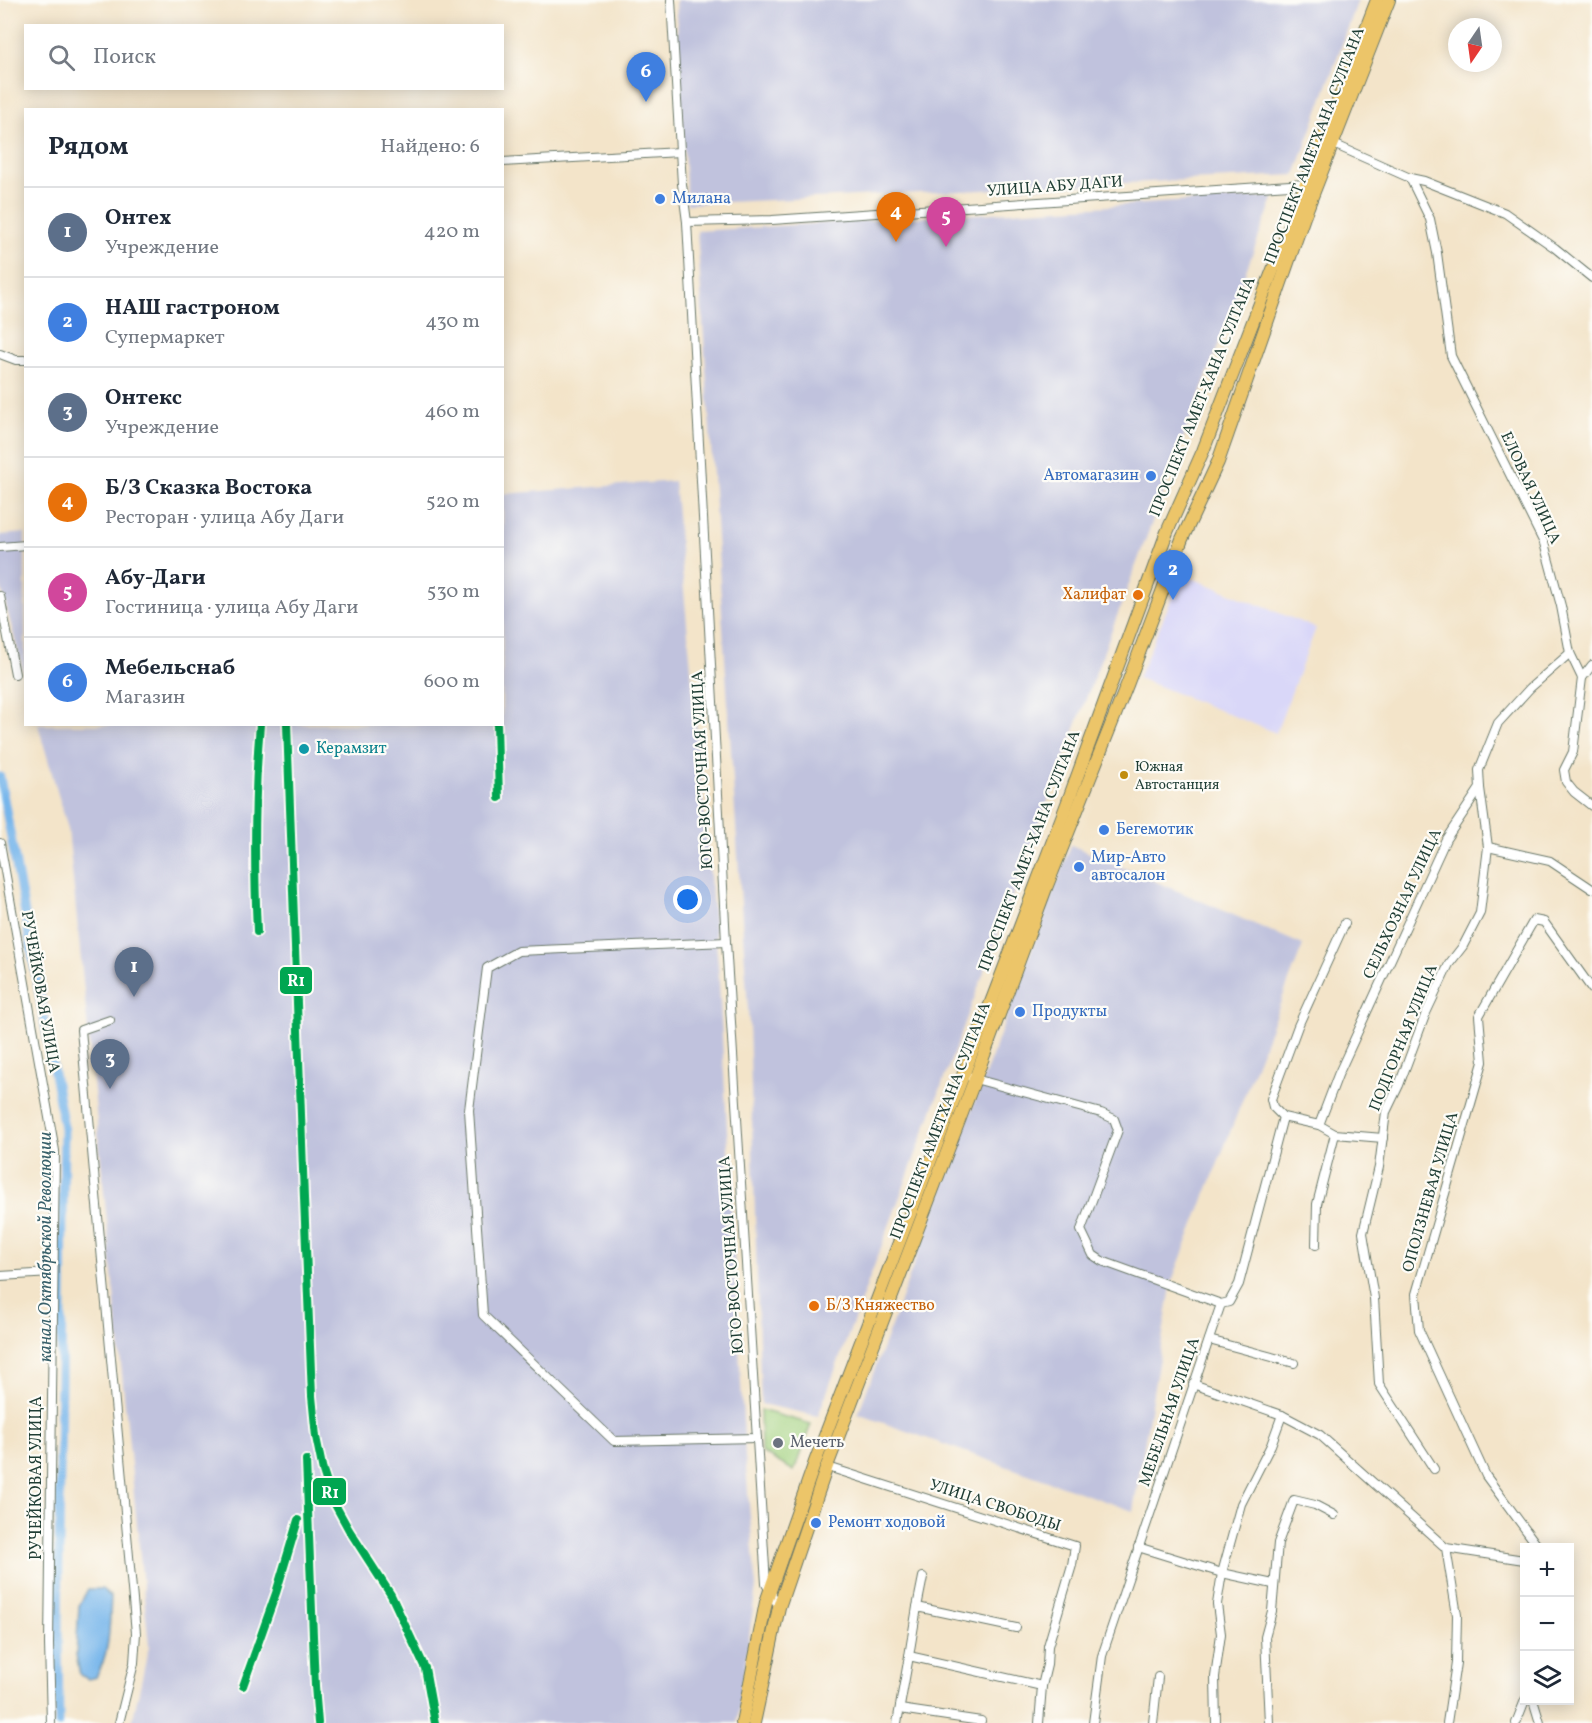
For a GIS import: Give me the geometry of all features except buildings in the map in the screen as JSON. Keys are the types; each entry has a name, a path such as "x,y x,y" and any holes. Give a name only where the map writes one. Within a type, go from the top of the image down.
{"main road":[{"name":"ПРОСПЕКТ АМЕТ-ХАНА СУЛТАНА","path":"742,1723 763,1613 814,1462 969,1077 1167,532 1203,451 1309,188 1377,0"},
{"name":"ПРОСПЕКТ АМЕТХАНА СУЛТАНА","path":"1327,142 1389,0"},
{"name":"ПРОСПЕКТ АМЕТХАНА СУЛТАНА","path":"754,1723 779,1607 827,1466 969,1077 1127,685 1182,539 1218,462 1309,188"}],"street":[{"name":"ЮГО-ВОСТОЧНАЯ УЛИЦА","path":"671,0 680,152 687,222 726,942 766,1584 779,1607"},
{"path":"1327,142 1410,178 1424,181 1505,213 1555,248 1592,278"},
{"path":"504,162 680,152"},
{"name":"ЕЛОВАЯ УЛИЦА","path":"1410,178 1430,219 1451,356 1544,543 1561,606 1570,653 1582,678"},
{"name":"УЛИЦА АБУ ДАГИ","path":"687,222 772,220 1309,188"},
{"path":"0,354 16,360 24,360"},
{"path":"0,547 24,545"},
{"path":"0,596 15,674"},
{"name":"СЕЛЬХОЗНАЯ УЛИЦА","path":"1319,1125 1338,1075 1446,839 1480,788 1479,770 1498,723 1530,688 1570,653"},
{"path":"1592,665 1582,678 1573,752 1564,770 1566,782 1574,792 1592,806"},
{"name":"ПОДГОРНАЯ УЛИЦА","path":"1434,1468 1379,1384 1374,1298 1364,1233 1379,1167 1386,1112 1399,1085 1426,1012 1449,964 1463,946 1480,913 1488,847 1480,788"},
{"name":"РУЧЕЙКОВАЯ УЛИЦА","path":"0,843 55,1151 49,1632 51,1723"},
{"path":"1488,847 1550,861 1592,889"},
{"name":"ОПОЛЗНЕВАЯ УЛИЦА","path":"1535,1543 1486,1476 1419,1330 1416,1294 1483,1062 1479,1016 1534,920 1544,922 1592,989"},
{"path":"1345,923 1298,1026 1271,1099 1273,1107 1282,1118 1319,1125 1335,1134 1383,1138"},
{"path":"726,942 518,951 487,968 469,1110 483,1315 614,1441 757,1438"},
{"path":"110,1020 81,1030 136,1633 134,1663 119,1723"},
{"path":"969,1077 1101,1113 1114,1119 1118,1130 1081,1230 1092,1255 1102,1261 1221,1304"},
{"name":"МЕБЕЛЬНАЯ УЛИЦА","path":"1093,1723 1102,1656 1221,1304 1229,1302 1239,1284 1282,1118"},
{"path":"1316,1245 1317,1204 1335,1134"},
{"path":"0,1276 52,1273"},
{"path":"1209,1340 1294,1363"},
{"path":"1193,1384 1282,1415 1320,1435 1446,1548 1520,1559"},
{"path":"1216,1723 1215,1677 1221,1634 1217,1604 1222,1573 1241,1504 1271,1445 1282,1415"},
{"name":"УЛИЦА СВОБОДЫ","path":"814,1462 1075,1546 1072,1565 1048,1646 1047,1665 1042,1686"},
{"path":"1269,1723 1265,1637 1272,1611 1278,1543 1294,1500 1315,1505 1334,1515"},
{"path":"1138,1547 1222,1573 1273,1584"},
{"path":"1446,1548 1457,1615 1456,1664 1447,1723"},
{"path":"897,1723 923,1577"},
{"path":"917,1607 1016,1628"},
{"path":"909,1656 1042,1686 1039,1723"},
{"path":"1153,1723 1158,1677"},
{"path":"1516,1723 1523,1705"},
{"path":"1534,1705 1540,1723"},
{"path":"900,1709 981,1721"}],"shaded area":[{"path":"676,0 1358,0 1295,175 687,204"},
{"path":"1274,196 818,1416 761,1404 749,1025 697,231"},
{"path":"674,481 718,964 745,1456 756,1587 737,1723 132,1723 149,1646 68,829 38,726 504,726 504,494"},
{"path":"24,533 24,674 0,583 0,535"},
{"path":"1182,574 1316,628 1276,733 1138,678"},
{"path":"1071,845 1303,945 1172,1281 1133,1511 858,1414"}],"green space":[{"path":"760,1410 811,1424 794,1471 761,1452"}],"water":[{"path":"88,1589 102,1589 111,1597 104,1658 96,1677 88,1679 80,1675 76,1655 79,1606"}],"waterway":[{"name":"канал Октябрьской Революции","path":"0,777 64,1128 59,1723"}],"transit line":[{"name":"R1","path":"257,932 255,828 260,726"},
{"name":"R1","path":"287,726 312,1396 316,1437 332,1499 391,1595 425,1668 435,1723"},
{"name":"R1","path":"497,726 499,798"},
{"name":"R1","path":"306,1460 318,1723"},
{"name":"R1","path":"243,1686 276,1593 298,1520"}],"place":[{"name":"Мебельснаб","path":"646,102"},
{"name":"Милана","path":"660,199"},
{"name":"Б/З Сказка Востока","path":"896,242"},
{"name":"Абу-Даги","path":"946,247"},
{"name":"Автомагазин","path":"1151,476"},
{"name":"Халифат","path":"1138,595"},
{"name":"НАШ гастроном","path":"1173,600"},
{"name":"Керамзит","path":"304,749"},
{"name":"Южная Автостанция","path":"1124,775"},
{"name":"Бегемотик","path":"1104,830"},
{"name":"Мир-Авто автосалон","path":"1079,867"},
{"name":"Онтех","path":"134,997"},
{"name":"Продукты","path":"1020,1012"},
{"name":"Онтекс","path":"110,1089"},
{"name":"Б/З Княжество","path":"814,1306"},
{"name":"Мечеть","path":"778,1443"},
{"name":"Ремонт ходовой","path":"816,1523"}]}
